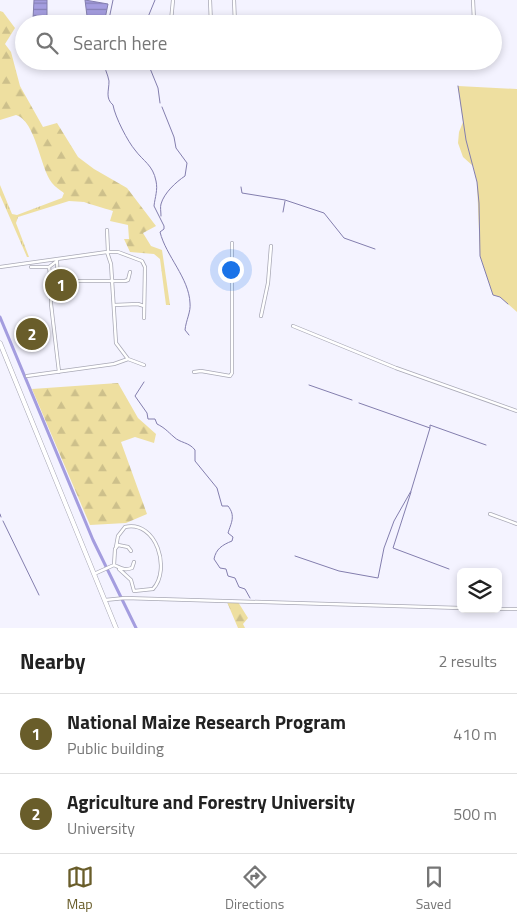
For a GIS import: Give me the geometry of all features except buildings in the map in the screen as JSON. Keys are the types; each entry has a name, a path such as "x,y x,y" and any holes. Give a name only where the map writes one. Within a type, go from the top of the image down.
{"main road":[{"path":"0,343 116,628"}],"street":[{"path":"172,15 173,0"},
{"path":"210,0 211,15"},
{"path":"234,0 235,15"},
{"path":"473,0 474,15"},
{"path":"107,230 108,252 111,259 116,342 128,359 144,365"},
{"path":"194,372 201,371 230,376 232,373 232,243"},
{"path":"261,316 268,283 271,246"},
{"path":"0,267 118,252 142,261 145,267 144,318"},
{"path":"32,267 49,267 57,260"},
{"path":"57,260 58,280"},
{"path":"49,267 51,281 50,304 59,372"},
{"path":"51,281 128,280 130,272"},
{"path":"114,305 138,304 144,306"},
{"path":"293,326 396,368 517,412"},
{"path":"28,376 114,364 128,359"},
{"path":"490,514 517,524"},
{"path":"126,527 142,529 157,547 161,573 153,589 134,591 131,580 114,565 118,536 126,527"},
{"path":"116,547 119,545 126,546 130,552"},
{"path":"119,569 130,569 134,562"},
{"path":"94,574 114,565"},
{"path":"105,600 125,598 457,608"},
{"path":"502,609 517,609"}],"green space":[{"path":"0,11 3,12 15,28 5,44 11,52 20,86 43,127 57,123 78,157 94,169 127,188 156,226 143,233 151,246 162,250 170,305 166,305 160,259 154,254 130,252 124,239 129,239 128,225 110,221 113,211 72,197 52,183 44,167 33,135 23,119 16,115 0,120"},
{"path":"458,86 517,89 517,312 500,297 493,295 480,256 477,182 473,166 463,157 458,143 459,132 463,122"},
{"path":"0,185 12,214 17,215 62,198 64,193 62,191 85,202 69,201 18,217 16,223 29,257 27,257 0,195"},
{"path":"118,383 138,418 156,434 154,443 135,437 121,442 147,514 126,523 90,525 32,389"},
{"path":"227,602 238,602 248,618 243,624 245,628 238,628"}],"shaded area":[{"path":"34,0 47,0 47,15 33,15"},
{"path":"85,0 108,4 106,15 87,15"}],"waterway":[{"path":"110,15 113,0"},
{"path":"149,15 155,0"},
{"path":"106,70 109,81 108,97 125,135 155,176 157,187 154,206 164,226 164,229 160,232 189,294 190,306 185,330 189,335"},
{"path":"151,70 158,88 160,103"},
{"path":"458,86 466,140 477,182 480,256 493,295 500,297 508,304"},
{"path":"161,216 163,200 171,188 185,176 187,163 176,148 174,137 162,107"},
{"path":"241,187 242,193 285,200 324,213 344,238 375,249"},
{"path":"283,212 285,201"},
{"path":"0,317 93,540 136,628"},
{"path":"144,382 135,396 147,413 148,419 155,419 157,424 176,439 190,445 195,450 195,461 217,488 222,506 228,506 232,513 228,533 233,537 232,541 220,548 214,559 220,568 226,569 228,576 235,578 239,587 245,589 250,598"},
{"path":"309,385 352,400"},
{"path":"295,556 339,571 378,578 384,548 394,521 411,491 430,428 359,403"},
{"path":"430,428 430,425 486,445"},
{"path":"411,492 393,548 449,569"},
{"path":"3,521 39,595"}],"place":[{"name":"National Maize Research Program","path":"61,285"},
{"name":"Agriculture and Forestry University","path":"32,334"}]}
